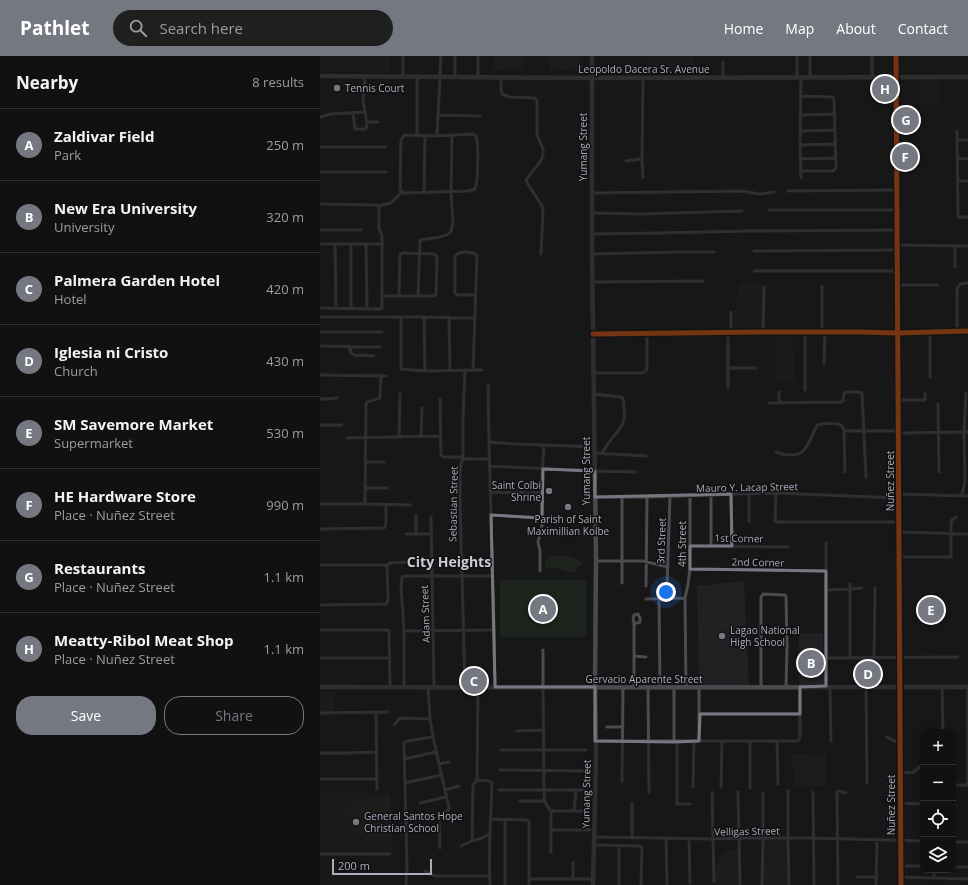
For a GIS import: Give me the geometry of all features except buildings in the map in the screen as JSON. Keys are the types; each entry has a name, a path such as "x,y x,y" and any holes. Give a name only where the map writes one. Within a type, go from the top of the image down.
{"main road":[{"name":"Yumang Street","path":"592,56 592,282 596,561 596,741 593,885"},
{"name":"Nuñez Street","path":"896,56 901,885"},
{"name":"Leopoldo Dacera Sr. Avenue","path":"320,76 592,78 968,77"},
{"name":"Gervacio Aparente Street","path":"320,687 968,687"}],"street":[{"path":"403,56 403,77"},
{"path":"437,136 441,56"},
{"path":"455,56 455,77"},
{"path":"478,56 478,77"},
{"path":"796,56 801,96 801,178"},
{"path":"810,56 810,77"},
{"path":"872,56 872,77"},
{"path":"723,62 723,78"},
{"path":"353,113 355,129 366,129 367,122 363,101 365,76"},
{"path":"417,77 417,136"},
{"path":"501,77 502,94 510,97 535,98 538,101 537,134 543,154 536,168 526,181 542,206 541,254"},
{"path":"642,177 643,78"},
{"path":"801,96 832,97 835,100 836,168 833,171 801,171"},
{"path":"320,117 331,114 365,112"},
{"path":"800,115 835,114"},
{"path":"438,115 480,116"},
{"path":"367,122 378,122"},
{"path":"800,131 835,130"},
{"path":"957,131 958,216 968,217"},
{"path":"320,204 379,206 391,203 402,192 473,190 476,188 477,140 474,134 405,136 402,139 400,190 402,192"},
{"path":"418,296 420,240 446,236 451,232 453,223 451,191 452,135"},
{"path":"424,192 425,136"},
{"path":"958,140 968,140"},
{"path":"800,145 835,144"},
{"path":"320,147 385,147"},
{"path":"800,159 835,158"},
{"path":"957,158 968,158"},
{"path":"626,161 642,159"},
{"path":"320,172 386,172"},
{"path":"958,181 968,181"},
{"path":"593,193 741,190 760,194 774,192"},
{"path":"788,191 897,190"},
{"path":"320,308 382,308 382,244 379,228 379,206"},
{"path":"770,210 898,210"},
{"path":"592,213 641,214 742,211"},
{"path":"320,230 361,230"},
{"path":"592,234 898,230"},
{"path":"320,244 382,244"},
{"path":"335,244 336,308"},
{"path":"351,244 351,309"},
{"path":"366,244 367,309"},
{"path":"954,246 955,267"},
{"path":"754,251 968,246"},
{"path":"592,254 714,252"},
{"path":"381,296 435,296 437,292 437,256 435,254 401,253 399,255 399,295"},
{"path":"473,370 474,318 476,295 477,281 477,255 472,253 459,253 455,257 455,293 458,295 476,295"},
{"path":"754,271 898,271"},
{"path":"592,282 703,281"},
{"path":"957,332 957,290 961,284 968,283"},
{"path":"898,285 937,285"},
{"path":"822,286 824,363"},
{"path":"763,332 764,287"},
{"path":"728,387 730,312"},
{"path":"320,317 474,318"},
{"path":"400,317 401,369 425,371 482,370"},
{"path":"424,317 425,371"},
{"path":"449,317 450,370"},
{"path":"593,334 763,332 898,333 968,331"},
{"path":"320,332 382,332"},
{"path":"805,332 805,390"},
{"path":"930,332 930,377"},
{"path":"594,373 642,373 646,371 647,334"},
{"path":"320,346 380,347"},
{"path":"349,346 351,353 357,356 374,356"},
{"path":"728,368 756,368"},
{"name":"Sebastian Street","path":"465,370 460,477 465,687"},
{"path":"320,375 386,376"},
{"path":"365,504 366,403 380,398 381,376"},
{"path":"488,385 495,687"},
{"path":"778,392 779,403"},
{"path":"769,403 841,402 843,401 844,393 846,392 862,393 866,476"},
{"path":"898,400 925,400 925,393"},
{"path":"962,494 964,482 966,432 966,393"},
{"path":"399,436 400,394"},
{"path":"594,394 622,397 623,400 625,416 624,422 602,453"},
{"path":"320,399 337,398"},
{"path":"440,399 440,453 443,457 489,459"},
{"path":"938,404 939,472"},
{"path":"421,436 422,408"},
{"path":"320,425 342,425"},
{"path":"776,452 787,455 802,452 806,448 817,425 840,425 844,431 845,472"},
{"path":"844,431 966,432"},
{"path":"346,438 440,436"},
{"path":"489,442 595,447"},
{"path":"540,570 540,551 538,542 542,528 541,493 544,469 544,445"},
{"path":"595,453 646,456"},
{"path":"366,462 384,462"},
{"path":"489,466 636,472"},
{"path":"366,488 387,488"},
{"path":"490,492 541,493"},
{"path":"776,493 774,520 778,522 900,522"},
{"name":"Mauro Y. Lacap Street","path":"595,497 776,493 968,496"},
{"path":"731,494 732,546"},
{"path":"749,494 749,521"},
{"path":"711,495 711,546"},
{"name":"3rd Street","path":"667,586 670,496"},
{"name":"4th Street","path":"686,688 685,598 690,569 690,496"},
{"path":"622,497 622,583"},
{"path":"646,586 647,497"},
{"path":"320,504 411,505"},
{"path":"320,529 384,528 386,504"},
{"path":"416,515 416,534"},
{"path":"491,515 542,518"},
{"name":"Adam Street","path":"431,517 434,687"},
{"path":"900,557 952,557 951,522 956,517"},
{"path":"900,532 968,534"},
{"path":"406,534 431,534"},
{"path":"826,543 826,658 831,741"},
{"name":"1st Corner","path":"690,546 788,547"},
{"path":"596,561 646,561 668,567"},
{"path":"320,565 387,565 390,563 407,562"},
{"path":"320,605 381,605 387,603 387,565"},
{"name":"2nd Corner","path":"690,569 826,571"},
{"path":"404,687 402,577 493,576"},
{"path":"850,584 850,658"},
{"path":"826,590 862,588"},
{"path":"874,658 875,588"},
{"path":"761,687 761,597 763,594 786,595 786,687"},
{"path":"646,599 685,598"},
{"path":"659,599 660,688"},
{"path":"634,623 634,688"},
{"path":"404,631 493,630 494,627"},
{"path":"320,630 388,630 390,687"},
{"path":"543,650 544,801 551,811 551,852"},
{"path":"634,656 646,657"},
{"path":"826,658 958,657"},
{"path":"320,658 390,658"},
{"path":"866,686 866,783"},
{"path":"428,687 433,737 449,809 440,814 438,817 440,848"},
{"path":"472,841 473,784 477,780 478,687"},
{"path":"596,741 797,741 799,739 800,687"},
{"path":"942,687 943,729"},
{"path":"956,785 968,784 968,687"},
{"path":"622,781 623,688"},
{"path":"648,688 649,792"},
{"path":"674,688 677,804 690,804"},
{"path":"699,688 699,742"},
{"path":"320,713 388,712"},
{"path":"376,713 377,790"},
{"path":"700,714 800,714"},
{"path":"394,725 400,718 430,719"},
{"path":"608,727 623,727"},
{"path":"517,730 544,730"},
{"path":"406,885 405,742 433,737"},
{"path":"887,737 900,743"},
{"path":"721,787 722,741"},
{"path":"777,741 778,784"},
{"path":"693,787 694,742"},
{"path":"750,742 750,788"},
{"path":"502,750 586,750"},
{"path":"320,753 376,752"},
{"path":"404,759 436,752"},
{"path":"439,764 449,762"},
{"path":"900,771 912,773 919,767"},
{"path":"500,770 586,771"},
{"path":"405,783 441,774"},
{"path":"320,779 376,779"},
{"path":"477,780 492,782 490,885"},
{"path":"445,790 459,786"},
{"path":"499,790 586,790"},
{"path":"574,810 576,790"},
{"path":"788,791 789,885"},
{"path":"838,885 837,792 839,791 846,793"},
{"path":"738,792 740,884"},
{"path":"814,792 814,885"},
{"path":"712,793 714,882"},
{"path":"762,885 763,794"},
{"path":"420,803 446,797"},
{"path":"520,801 544,801"},
{"path":"632,803 632,838"},
{"path":"900,803 920,804"},
{"path":"551,811 585,810"},
{"path":"491,819 527,820 530,823 529,885"},
{"path":"505,820 505,885"},
{"path":"551,830 590,830"},
{"path":"461,846 490,834"},
{"name":"Velligas Street","path":"594,837 713,839 813,838 920,841"},
{"path":"666,838 667,885"},
{"path":"689,838 690,883"},
{"path":"876,885 877,840"},
{"path":"956,842 968,842"},
{"path":"594,845 642,847 641,885"},
{"path":"619,846 619,885"},
{"path":"320,854 390,854"},
{"path":"573,863 573,879"},
{"path":"901,866 920,866"},
{"path":"956,867 968,867"},
{"path":"425,871 436,876 489,876"},
{"path":"934,873 934,878"},
{"path":"857,877 877,877"},
{"path":"901,877 968,879"},
{"path":"529,879 594,879"},
{"path":"554,879 554,885"},
{"path":"578,880 578,885"}],"highlighted area":[{"path":"543,469 595,471 595,497 731,494 732,546 690,546 690,569 826,571 826,686 800,687 800,714 700,714 699,741 674,742 595,741 595,687 495,687 491,515 542,518"}],"shaded area":[{"path":"320,56 390,56 390,73 320,71"},
{"path":"494,56 529,56 521,71 493,70"},
{"path":"547,56 583,56 583,69 550,71"},
{"path":"647,56 694,56 695,71 647,71"},
{"path":"920,80 939,80 939,105 921,105"},
{"path":"761,283 761,328 734,328 734,310 736,309 739,284"},
{"path":"775,335 793,335 794,382 776,382"},
{"path":"551,556 572,557 583,563 575,572 566,572 558,568 545,568 545,560"},
{"path":"500,580 586,580 586,637 500,637"},
{"name":"Lagao National High School","path":"744,581 749,686 699,686 697,586"},
{"path":"799,633 823,633 824,685 799,685"},
{"path":"320,691 334,691 334,712 320,711"},
{"path":"826,753 826,786 794,787 792,754"},
{"name":"General Santos Hope Christian School","path":"320,792 391,793 392,852 320,852"},
{"path":"390,795 391,840 361,839 362,831 346,816 345,812 356,798"},
{"path":"764,839 788,839 788,885 762,885"},
{"path":"726,850 739,850 738,885 716,885 713,872"}],"cycle path":[{"path":"896,56 901,885"},
{"path":"593,334 763,332 898,333 968,331"}],"place":[{"name":"Tennis Court","path":"337,88"},
{"name":"Meatty-Ribol Meat Shop","path":"885,89"},
{"name":"Restaurants","path":"906,120"},
{"name":"HE Hardware Store","path":"905,157"},
{"name":"Saint Colbi Shrine","path":"549,491"},
{"name":"Parish of Saint Maximillian Kolbe","path":"568,507"},
{"name":"Zaldivar Field","path":"543,609"},
{"name":"SM Savemore Market","path":"931,610"},
{"name":"Lagao National High School","path":"722,636"},
{"name":"New Era University","path":"811,663"},
{"name":"Iglesia ni Cristo","path":"868,674"},
{"name":"Palmera Garden Hotel","path":"474,681"},
{"name":"General Santos Hope Christian School","path":"356,822"}],"district":[{"name":"City Heights","path":"449,562"}]}
